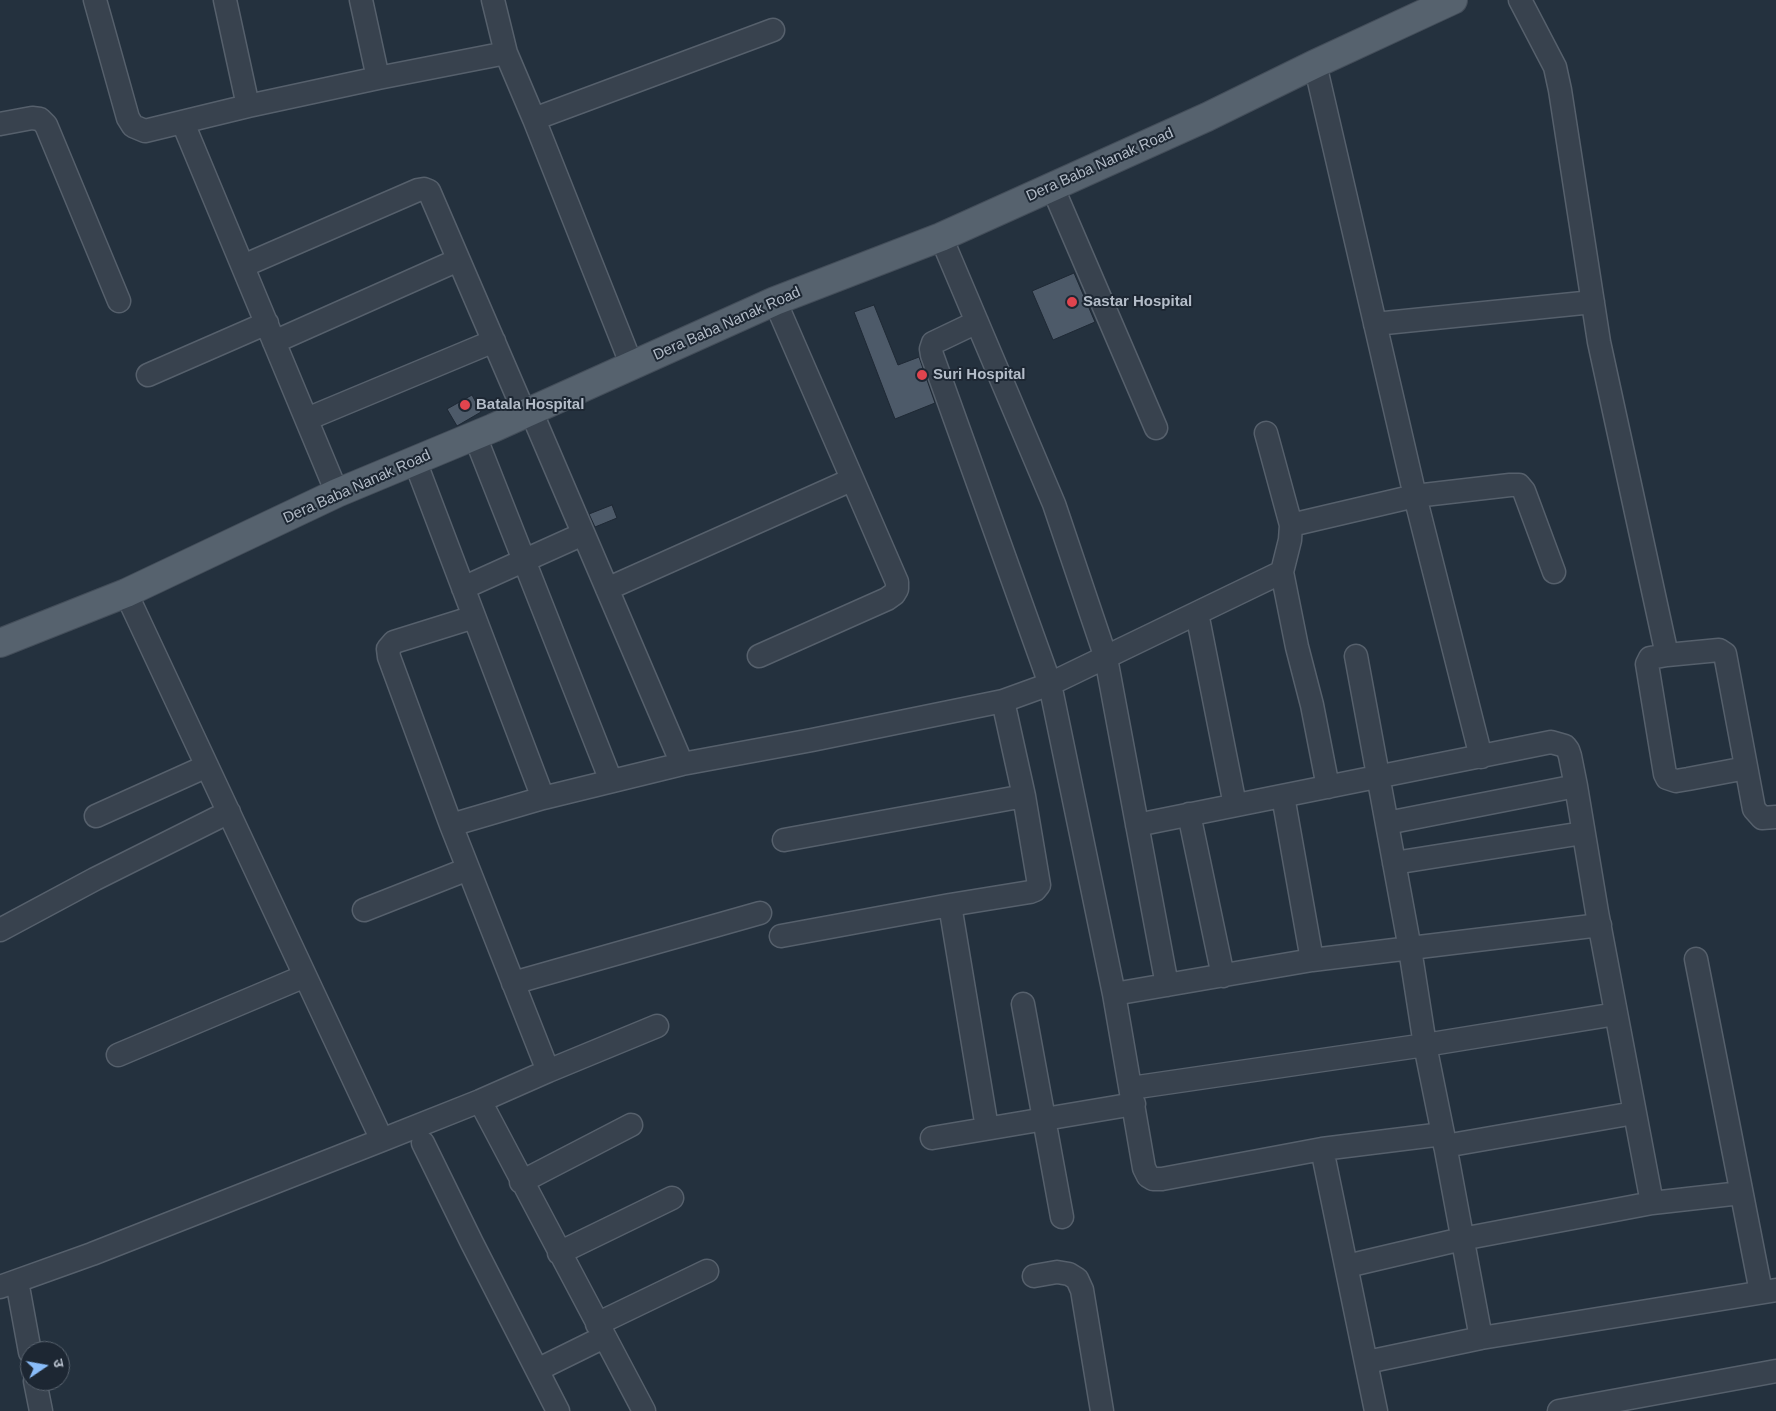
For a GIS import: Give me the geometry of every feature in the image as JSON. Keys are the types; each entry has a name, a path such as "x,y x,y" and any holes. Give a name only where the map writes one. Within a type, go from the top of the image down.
{"main road":[{"name":"Dera Baba Nanak Road","path":"0,643 126,593 337,492 528,413 775,301 941,237 1207,117 1314,64 1452,0"}],"street":[{"path":"95,0 128,118 133,126 145,131 248,106 506,53"},
{"path":"225,0 248,106"},
{"path":"361,0 378,78"},
{"path":"493,0 506,53 632,366"},
{"path":"1520,0 1555,67 1599,342 1667,655"},
{"path":"534,119 773,30"},
{"path":"1314,64 1415,496 1481,757"},
{"path":"0,124 32,118 40,119 46,125 119,301"},
{"path":"183,123 337,492"},
{"path":"1052,186 1156,428"},
{"path":"243,266 418,190 424,189 429,191 494,341 583,534 682,764"},
{"path":"941,237 1054,504 1106,658 1167,985"},
{"path":"148,375 270,332 458,260"},
{"path":"759,656 887,598 894,594 897,589 897,582 775,301"},
{"path":"1375,324 1593,302"},
{"path":"977,322 933,343 932,355 1050,684 1114,994 1144,1168 1148,1176 1153,1179 1162,1179 1322,1149 1444,1140 1634,1112"},
{"path":"307,419 494,341"},
{"path":"1266,433 1291,525 1290,540 1282,572 1297,647 1312,704 1328,787"},
{"path":"475,436 611,781"},
{"path":"414,461 543,798"},
{"path":"607,589 852,480"},
{"path":"1291,525 1415,496 1519,485 1524,491 1554,572"},
{"path":"463,588 583,534"},
{"path":"451,825 543,798 682,764 1003,701 1050,684 1282,572"},
{"path":"126,593 382,1140"},
{"path":"1197,613 1235,806"},
{"path":"474,617 394,642 388,649 389,657 451,825 548,1071"},
{"path":"1746,768 1688,780 1676,781 1667,778 1664,774 1648,664 1650,658 1711,650 1719,650 1725,654 1756,812 1765,819 1776,817"},
{"path":"1356,656 1410,949 1425,1045 1480,1338"},
{"path":"781,936 1035,890 1039,885 1024,796 1003,701"},
{"path":"1137,825 1551,742 1568,750 1652,1202"},
{"path":"96,816 207,766"},
{"path":"1387,823 1576,786"},
{"path":"784,840 1024,796"},
{"path":"1283,796 1312,960"},
{"path":"0,930 95,878 229,812"},
{"path":"1189,814 1223,976"},
{"path":"1394,863 1583,833"},
{"path":"364,910 468,869"},
{"path":"950,905 987,1128"},
{"path":"513,983 760,913"},
{"path":"1114,994 1312,960 1600,925"},
{"path":"1367,1362 1480,1338 1769,1291 1741,1193 1696,959"},
{"path":"118,1055 305,976"},
{"path":"1023,1004 1062,1217"},
{"path":"932,1138 1043,1119 1132,1096 1616,1014"},
{"path":"26,1341 8,1284 92,1254 382,1140 480,1101 657,1026"},
{"path":"480,1101 521,1182 644,1411"},
{"path":"521,1182 631,1125"},
{"path":"423,1143 558,1411"},
{"path":"1322,1149 1376,1411"},
{"path":"1347,1266 1462,1239 1652,1202 1741,1193"},
{"path":"559,1253 672,1198"},
{"path":"537,1370 601,1330 707,1271"},
{"path":"1034,1276 1057,1272 1069,1274 1076,1279 1082,1290 1102,1411"},
{"path":"1559,1411 1776,1371"},
{"path":"37,1391 41,1411"}],"building":[{"path":"1074,273 1095,322 1053,340 1032,291"},
{"path":"874,305 898,365 919,357 935,403 895,419 854,312"},
{"path":"472,395 481,412 457,426 447,409"},
{"path":"612,505 617,518 595,527 589,514"}],"place":[{"name":"Sastar Hospital","path":"1072,302"},
{"name":"Suri Hospital","path":"922,375"},
{"name":"Batala Hospital","path":"465,405"}]}
